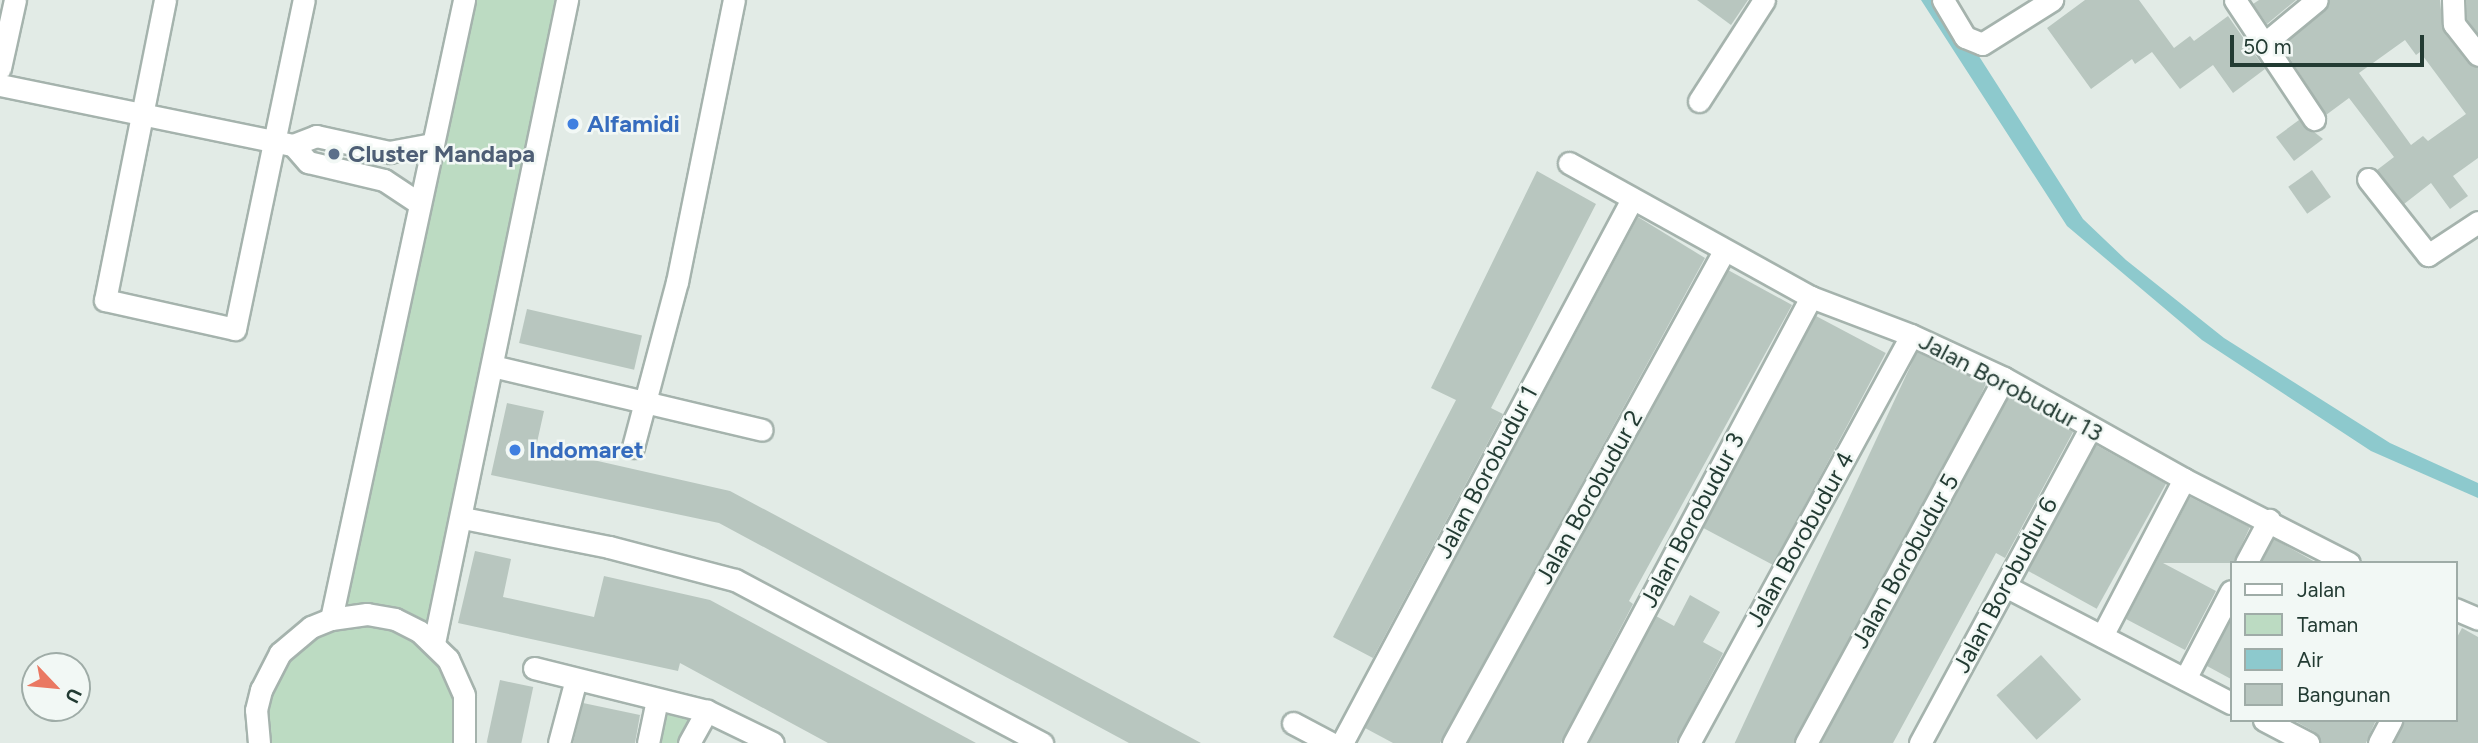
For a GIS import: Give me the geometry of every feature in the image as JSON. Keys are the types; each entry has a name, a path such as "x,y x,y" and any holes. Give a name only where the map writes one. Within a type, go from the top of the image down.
{"street":[{"path":"0,68 15,0"},
{"path":"164,0 139,114 105,300 241,331 282,144 304,0"},
{"path":"331,619 464,0"},
{"path":"435,643 463,518 567,0"},
{"path":"633,447 677,282 734,0"},
{"path":"1699,101 1764,0"},
{"path":"1942,0 1965,37 1975,43 1995,39 2052,0"},
{"path":"2235,0 2315,119"},
{"path":"2265,43 2318,0"},
{"path":"2452,0 2454,24 2478,55"},
{"path":"0,85 282,144 308,162 384,180 420,204"},
{"path":"282,144 316,136 389,152 433,144"},
{"path":"384,180 389,152"},
{"name":"Jalan Borobudur 13","path":"1569,163 1631,201 1811,297 1911,335 2004,378 2184,479 2345,561"},
{"path":"2368,179 2428,255 2478,222"},
{"name":"Jalan Borobudur 1","path":"1342,743 1631,201"},
{"name":"Jalan Borobudur 2","path":"1453,743 1724,251"},
{"name":"Jalan Borobudur 3","path":"1574,743 1811,297"},
{"name":"Jalan Borobudur 4","path":"1689,743 1911,335"},
{"path":"492,366 762,430"},
{"name":"Jalan Borobudur 5","path":"1805,743 2004,378"},
{"name":"Jalan Borobudur 6","path":"1920,743 2090,428"},
{"path":"2102,636 2184,479"},
{"path":"463,518 609,547 735,580 1042,743"},
{"path":"2247,561 2269,520"},
{"path":"2005,586 2230,702"},
{"path":"2185,679 2230,593"},
{"path":"2457,610 2478,619"},
{"path":"259,743 256,710 268,671 294,638 331,619 367,614 388,617 435,643 457,676 464,695 464,743"},
{"path":"534,668 657,701 707,711 774,743"},
{"path":"559,743 576,679"},
{"path":"648,743 657,701"},
{"path":"690,743 707,711"},
{"path":"2379,743 2390,722"},
{"path":"1293,723 1331,743"},
{"path":"2271,727 2308,743"}],"green space":[{"path":"464,0 567,0 435,643 448,659 463,743 259,743 268,671 331,619"},
{"path":"657,700 707,711 689,743 648,743"}],"water":[{"path":"1921,0 1943,0 2083,219 2126,260 2224,338 2390,443 2478,483 2478,498 2371,451 2202,340 2067,226"}],"building":[{"path":"1697,0 1748,0 1731,25"},
{"path":"2085,0 2139,0 2174,48 2190,36 2194,41 2228,16 2265,69 2233,93 2213,65 2180,89 2152,52 2135,64 2132,59 2091,89 2047,28"},
{"path":"2259,0 2296,0 2267,24 2253,4"},
{"path":"2330,0 2440,0 2443,31 2468,63 2478,68 2478,158 2453,176 2468,196 2450,209 2431,183 2404,204 2377,170 2394,157 2349,98 2326,115 2282,46 2325,10","holes":["2405,40 2416,55 2420,52 2466,114 2428,141 2423,136 2411,145 2359,73"]},
{"path":"2466,0 2478,0 2478,34 2467,19"},
{"path":"2299,120 2323,139 2294,161 2276,137"},
{"path":"2312,170 2331,197 2307,214 2288,187"},
{"path":"1537,171 1596,204 1491,408 1503,414 1373,658 1333,637 1456,400 1431,388"},
{"path":"1638,217 1705,258 1440,743 1393,743 1365,728"},
{"path":"1728,270 1792,305 1629,601 1633,604 1561,743 1468,743"},
{"path":"527,309 642,336 634,370 519,343"},
{"path":"1816,316 1886,353 1773,565 1703,528"},
{"path":"1917,352 1986,384 1819,743 1735,743"},
{"path":"2009,396 2073,432 2005,558 1996,553 1893,743 1821,743"},
{"path":"507,403 544,411 536,447 730,491 1201,743 1129,743 719,523 491,475"},
{"path":"2096,445 2166,484 2097,609 2027,570"},
{"path":"2190,497 2250,527 2234,561 2230,563 2163,563 2216,591 2185,650 2126,619"},
{"path":"2274,539 2313,561 2262,561"},
{"path":"475,551 511,559 503,597 594,617 604,576 710,600 976,743 828,743 680,663 678,671 458,623"},
{"path":"1690,595 1720,612 1703,642 1723,653 1676,743 1589,743 1656,616 1674,626"},
{"path":"2230,621 2230,678 2207,666"},
{"path":"2462,628 2478,637 2478,743 2394,743 2403,722 2457,722 2457,637"},
{"path":"2041,655 2081,700 2037,740 1996,695"},
{"path":"500,680 533,687 521,743 487,743"},
{"path":"583,703 640,715 635,743 573,743"},
{"path":"2297,722 2375,722 2366,743 2321,743 2315,732"}],"place":[{"name":"Alfamidi","path":"573,124"},
{"name":"Cluster Mandapa","path":"334,154"},
{"name":"Indomaret","path":"515,450"}]}
